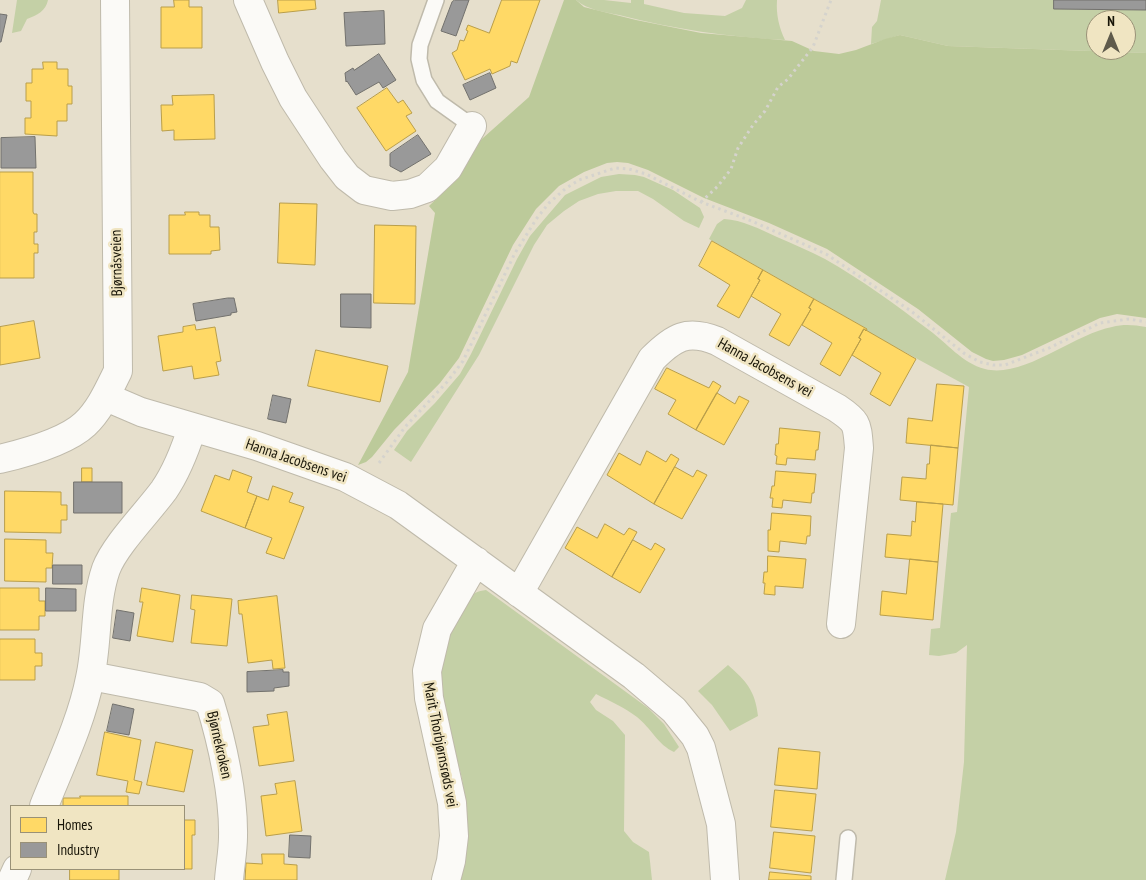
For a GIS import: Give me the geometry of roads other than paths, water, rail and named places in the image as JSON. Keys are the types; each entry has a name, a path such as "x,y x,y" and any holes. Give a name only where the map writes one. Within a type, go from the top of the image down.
{"street":[{"name":"Bjørnåsveien","path":"0,458 24,453 62,438 85,424 106,397 118,371 115,0"},
{"path":"248,0 274,62 293,98 342,171 364,190 392,196 410,194 427,188 448,168 472,126"},
{"name":"Hanna Jacobsens vei","path":"519,593 652,358 675,339 702,335 717,341 837,408 852,418 857,428 858,448 841,624"},
{"name":"Hanna Jacobsens vei","path":"106,397 141,412 257,446 345,476 398,505 634,676 674,710 695,736 705,761 721,824 725,880"},
{"path":"44,805 85,700 91,676 101,592 106,568 117,550 165,489 180,464 192,428"},
{"name":"Marit Thorbjørnsrøds vei","path":"446,880 451,861 454,836 452,803 429,698 427,671 437,629 476,561"},
{"name":"Bjørnekroken","path":"91,676 200,697 210,703 215,719 229,795 233,836 229,880"}],"lane":[{"path":"436,0 420,46 419,59 424,80 437,101 472,126"},
{"path":"844,880 848,838"}]}
